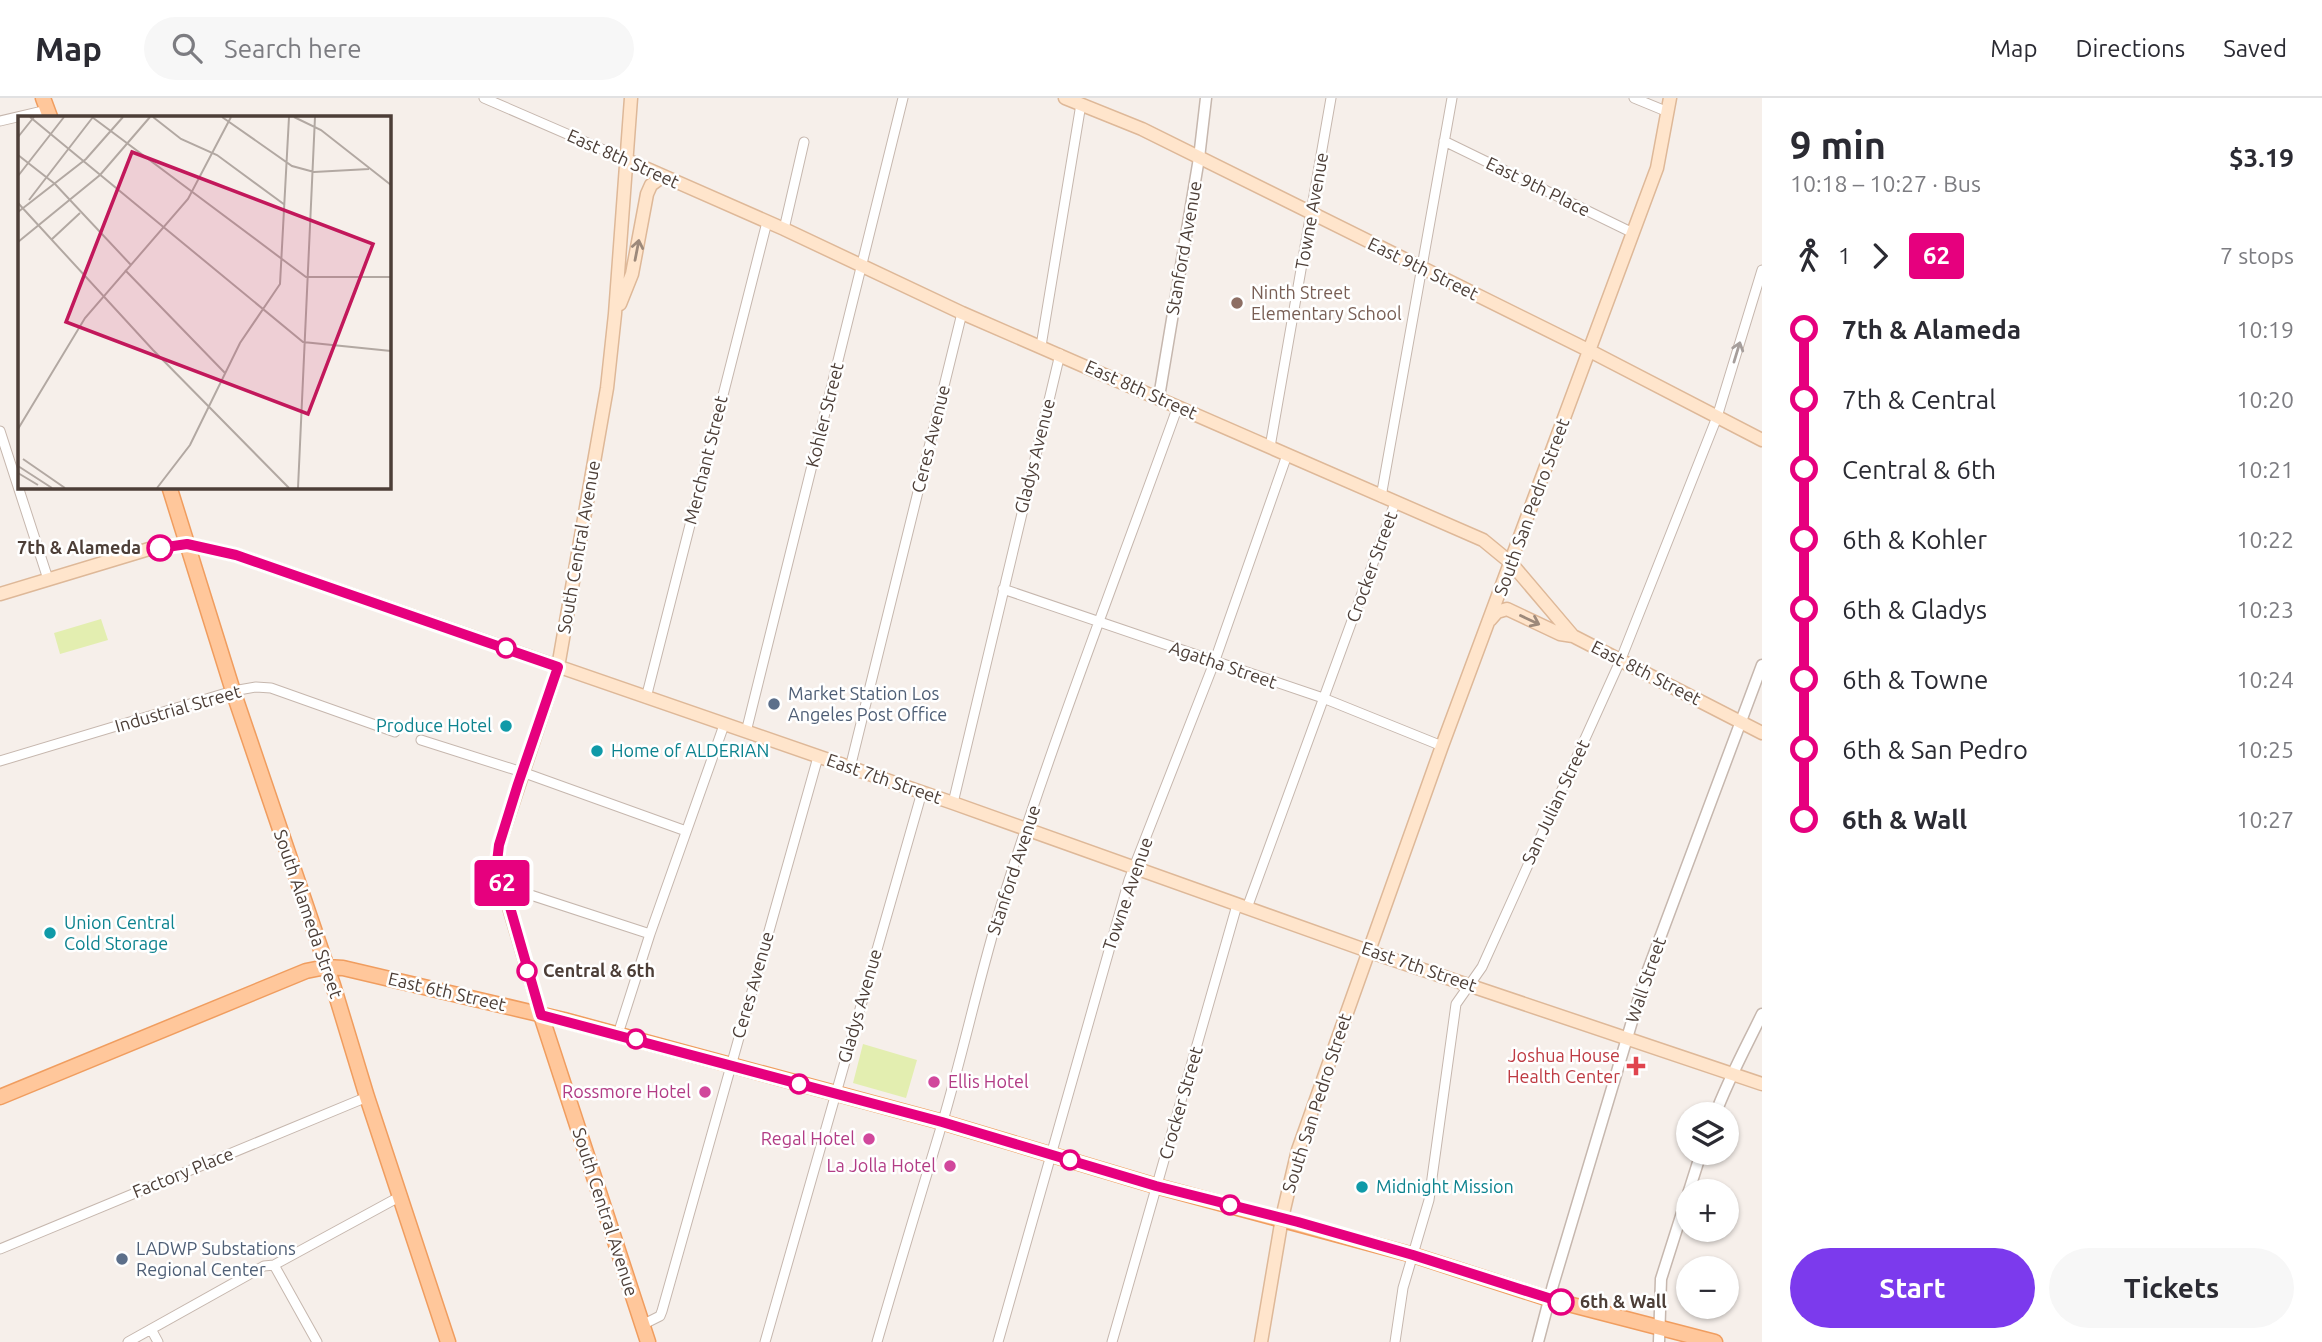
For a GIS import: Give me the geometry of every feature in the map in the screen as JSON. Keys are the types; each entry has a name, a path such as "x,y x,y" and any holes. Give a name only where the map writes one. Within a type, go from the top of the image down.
{"main road":[{"name":"South Central Avenue","path":"631,98 607,388 558,667 499,845 497,862 541,1015 648,1342"},
{"name":"East 9th Street","path":"1065,98 1142,129 1590,351 1762,440"},
{"name":"South San Pedro Street","path":"1261,1342 1282,1218 1298,1150 1442,746 1657,168 1670,98"},
{"name":"East 8th Street","path":"627,160 962,313 1483,540 1511,563 1573,636 1762,733"},
{"path":"615,314 632,274 647,194 651,185 663,176"},
{"name":"South Alameda Street","path":"170,488 233,691 448,1342"},
{"name":"East 7th Street","path":"0,594 149,550 187,544 236,555 922,792 1242,906 1762,1084"},
{"path":"1490,620 1497,612 1507,609 1560,634 1573,636"},
{"name":"East 6th Street","path":"0,1097 294,976 326,967 368,974 618,1034 942,1122 1156,1186 1413,1255 1660,1335 1715,1342"}],"street":[{"name":"East 8th Street","path":"484,98 627,160"},
{"name":"Kohler Street","path":"746,732 903,98"},
{"name":"Stanford Avenue","path":"1159,397 1199,158 1206,98"},
{"name":"Towne Avenue","path":"1270,447 1331,98"},
{"name":"Crocker Street","path":"1381,497 1452,98"},
{"path":"1634,98 1668,112"},
{"path":"1041,346 1081,104"},
{"path":"18,116 47,108"},
{"path":"0,121 18,116"},
{"name":"East 9th Place","path":"1444,141 1633,233"},
{"path":"783,229 804,142"},
{"name":"Merchant Street","path":"646,698 767,222"},
{"name":"San Julian Street","path":"1395,1342 1400,1303 1429,1200 1456,1004 1482,967 1621,659 1717,417 1762,270"},
{"name":"Ceres Avenue","path":"850,768 962,313"},
{"name":"Gladys Avenue","path":"953,803 1060,354"},
{"name":"Stanford Avenue","path":"877,1342 942,1122 968,1020 1026,830 1178,406"},
{"path":"0,431 18,486"},
{"name":"Towne Avenue","path":"998,1342 1117,920 1214,663 1287,455"},
{"path":"18,488 48,579"},
{"name":"Crocker Street","path":"1112,1342 1156,1186 1242,906 1395,503"},
{"name":"Agatha Street","path":"1003,589 1323,698 1442,746"},
{"name":"Wall Street","path":"1538,1342 1645,978 1762,665"},
{"name":"Industrial Street","path":"0,761 233,691 256,687 271,688 395,733"},
{"path":"618,1034 650,934 724,725"},
{"path":"421,740 522,772 686,831"},
{"name":"Ceres Avenue","path":"642,1325 660,1316 662,1311 818,757"},
{"name":"Gladys Avenue","path":"765,1342 922,792"},
{"path":"503,886 650,934"},
{"path":"1720,1102 1762,1014"},
{"name":"Factory Place","path":"0,1249 367,1097"},
{"path":"1660,1335 1661,1279 1697,1165"},
{"path":"128,1342 264,1266 274,1265 399,1197"},
{"path":"274,1265 317,1342"},
{"path":"150,1329 158,1342"}],"green space":[{"path":"101,619 108,640 60,654 54,633"},
{"path":"863,1044 917,1060 906,1098 853,1083"}],"bus line":[{"name":"62","path":"160,548 187,544 236,555 558,667 518,784 499,845 497,862 541,1015 942,1122 1156,1186 1298,1222 1561,1302"}],"place":[{"name":"Ninth Street Elementary School","path":"1237,303"},
{"name":"7th & Alameda","path":"160,548"},
{"name":"Market Station Los Angeles Post Office","path":"774,704"},
{"name":"Produce Hotel","path":"506,726"},
{"name":"Home of ALDERIAN","path":"597,751"},
{"name":"Union Central Cold Storage","path":"50,933"},
{"name":"Central & 6th","path":"527,971"},
{"name":"Joshua House Health Center","path":"1636,1066"},
{"name":"Ellis Hotel","path":"934,1082"},
{"name":"Rossmore Hotel","path":"705,1092"},
{"name":"Regal Hotel","path":"869,1139"},
{"name":"La Jolla Hotel","path":"950,1166"},
{"name":"Midnight Mission","path":"1362,1187"},
{"name":"LADWP Substations Regional Center","path":"122,1259"},
{"name":"6th & Wall","path":"1561,1302"}]}
